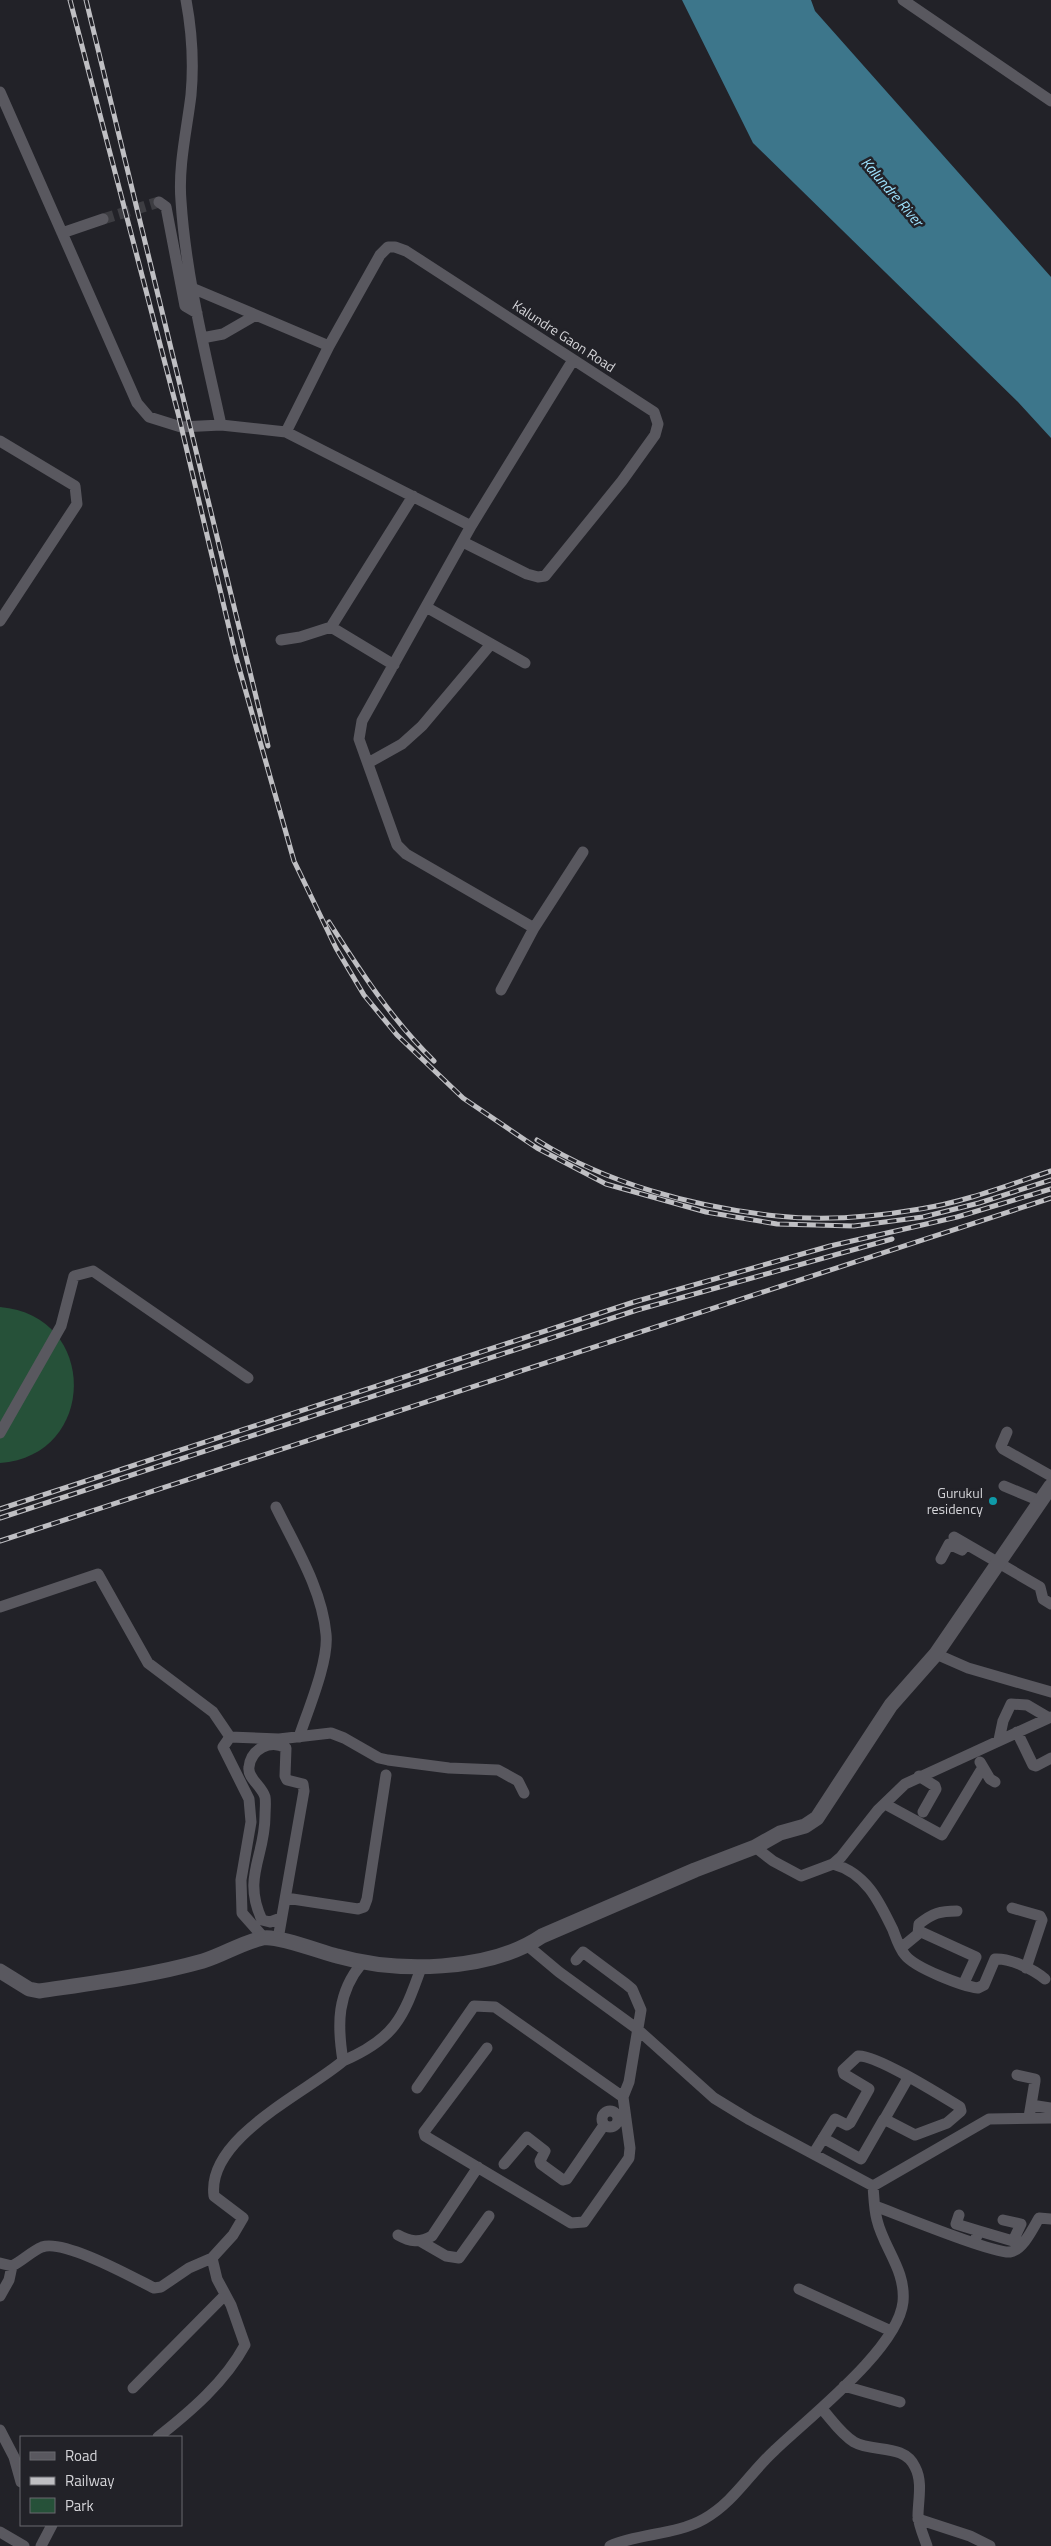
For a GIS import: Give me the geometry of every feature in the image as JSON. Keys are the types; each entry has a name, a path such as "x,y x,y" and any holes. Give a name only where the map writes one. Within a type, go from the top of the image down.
{"street":[{"path":"186,0 193,35 191,92 180,199 192,288 221,425"},
{"path":"903,0 1051,101"},
{"path":"0,92 137,403 149,417 181,427 221,425 286,432 471,526"},
{"path":"159,202 166,207 185,306 197,313"},
{"path":"62,232 103,219"},
{"name":"Kalundre Gaon Road","path":"286,432 329,346 380,256 388,247 395,246 654,412 658,424 654,434 622,481 545,576 538,578 527,574 463,542"},
{"path":"192,288 329,346"},
{"path":"202,338 223,334 256,316"},
{"path":"534,928 406,854 396,845 359,739 362,721 471,526 573,360"},
{"path":"0,441 75,486 77,504 0,621"},
{"path":"281,640 300,637 331,627 413,496"},
{"path":"426,607 526,663"},
{"path":"331,627 394,665"},
{"path":"368,763 402,744 422,726 491,644"},
{"path":"501,990 534,928 583,852"},
{"path":"0,1433 61,1326 74,1276 93,1271 248,1378"},
{"path":"1007,1432 1001,1446 1003,1449 1051,1476"},
{"path":"1004,1486 1040,1501"},
{"path":"230,1737 223,1747 249,1799 251,1822 241,1880 242,1913 271,1939 362,1963 421,1968 490,1958 528,1946 542,1936 695,1870 755,1847 780,1833 805,1826 818,1818 891,1705 936,1654 997,1562 1051,1486"},
{"path":"276,1507 315,1589 326,1634 324,1654 299,1737"},
{"path":"941,1559 949,1544 958,1542 1040,1587 1043,1599 1051,1604"},
{"path":"0,1607 98,1574 148,1662 213,1712 230,1737"},
{"path":"936,1654 968,1668 1051,1692"},
{"path":"999,1740 1003,1721 1011,1704 1027,1704 1050,1717"},
{"path":"755,1847 773,1861 801,1876 833,1864 841,1857 878,1810 905,1784 1050,1717"},
{"path":"1017,1732 1033,1765 1036,1766 1051,1758"},
{"path":"230,1737 279,1739 331,1733 344,1738 379,1758 388,1760 449,1768 498,1770 518,1781 524,1792"},
{"path":"0,1971 29,1989 39,1991 204,1961 271,1939 281,1918 286,1898 303,1784 287,1780 285,1776 286,1748 273,1744 264,1745 256,1752 249,1767 250,1775 261,1787 265,1798 265,1822 252,1886 254,1903 262,1920 270,1922 281,1918"},
{"path":"975,1751 990,1780 995,1782"},
{"path":"885,1804 942,1835 983,1767"},
{"path":"286,1898 358,1909 364,1907 368,1899 386,1775"},
{"path":"919,1776 935,1786 936,1789 923,1812"},
{"path":"833,1864 846,1867 860,1876 882,1910 904,1954 915,1965 964,1984 982,1988 995,1959 1037,1972 1045,1979"},
{"path":"1012,1908 1040,1916 1042,1920 1026,1968"},
{"path":"901,1948 914,1939 919,1930 919,1924 932,1914 938,1911 957,1911"},
{"path":"919,1930 976,1957 964,1984"},
{"path":"528,1946 559,1972 636,2028 714,2098 750,2120 873,2186"},
{"path":"504,2164 527,2137 544,2148 545,2151 540,2161 542,2164 564,2180 567,2179 604,2125 608,2127 616,2125 620,2105 628,2082 636,2028 641,2019 640,2010 632,1989 583,1952 576,1960"},
{"path":"343,2061 340,2030 342,1998 353,1974 362,1963"},
{"path":"0,2296 9,2280 12,2266 42,2247 57,2245 95,2259 154,2288 161,2287 189,2268 212,2258 233,2235 244,2218 214,2196 213,2186 223,2159 241,2137 266,2115 343,2061 364,2052 386,2037 407,2004 421,1968"},
{"path":"417,2088 474,2006 478,2005 494,2007 620,2105 630,2148 629,2158 584,2222 571,2223 425,2136 424,2132 487,2048"},
{"path":"814,2153 835,2119 848,2125 850,2123 869,2089 844,2074 844,2070 858,2056 872,2057 908,2078 919,2082 960,2107 961,2112 947,2123 915,2135 884,2120"},
{"path":"1017,2075 1035,2079 1028,2117"},
{"path":"851,2174 908,2078"},
{"path":"1031,2105 1050,2113"},
{"path":"873,2186 911,2169 989,2119 1028,2117 1050,2113"},
{"path":"823,2138 861,2159"},
{"path":"420,2241 432,2236 478,2167"},
{"path":"610,2546 623,2540 691,2525 715,2512 735,2496 773,2451 822,2409 866,2363 898,2322 903,2302 902,2277 877,2221 873,2186"},
{"path":"875,2206 977,2237 997,2227 1021,2226 1013,2241 987,2246"},
{"path":"959,2215 957,2225 977,2237 987,2246"},
{"path":"398,2235 406,2240 420,2241 446,2256 459,2258 489,2216"},
{"path":"997,2227 1001,2244 1009,2252 1017,2248 1039,2218 1051,2219"},
{"path":"987,2246 997,2227"},
{"path":"159,2436 186,2415 237,2359 245,2345 232,2306 217,2279 212,2258"},
{"path":"0,2263 12,2266"},
{"path":"799,2289 891,2331"},
{"path":"134,2388 225,2295"},
{"path":"844,2386 900,2402"},
{"path":"822,2409 841,2432 853,2442 868,2448 898,2451 911,2460 919,2477 918,2519 927,2546"},
{"path":"0,2430 14,2457 20,2478"},
{"path":"918,2519 970,2536 990,2546"},
{"path":"41,2546 51,2526"},
{"path":"0,2532 24,2546"}],"green space":[{"path":"0,1307 32,1316 56,1334 69,1358 74,1385 69,1413 55,1437 32,1455 0,1463"}],"water":[{"name":"Kalundre River","path":"682,0 811,0 815,11 1051,277 1051,438 1018,402 753,143"}],"tunnel":[{"path":"103,219 159,202"}],"railway":[{"path":"70,0 178,413 236,657 294,861 336,948 364,995 397,1035 463,1098 537,1148 606,1184 706,1212 777,1224 854,1226 923,1217 979,1203 1051,1180"},
{"path":"86,0 268,746"},
{"path":"329,922 365,977 391,1012 434,1061"},
{"path":"537,1140 564,1156 592,1169 652,1191 715,1207 777,1216 812,1218 848,1217 920,1209 970,1198 1051,1171"},
{"path":"0,1509 634,1302 830,1246 957,1217 1051,1189"},
{"path":"0,1541 1051,1198"},
{"path":"0,1518 637,1310 892,1239"}],"place":[{"name":"Gurukul residency","path":"993,1501"}]}
